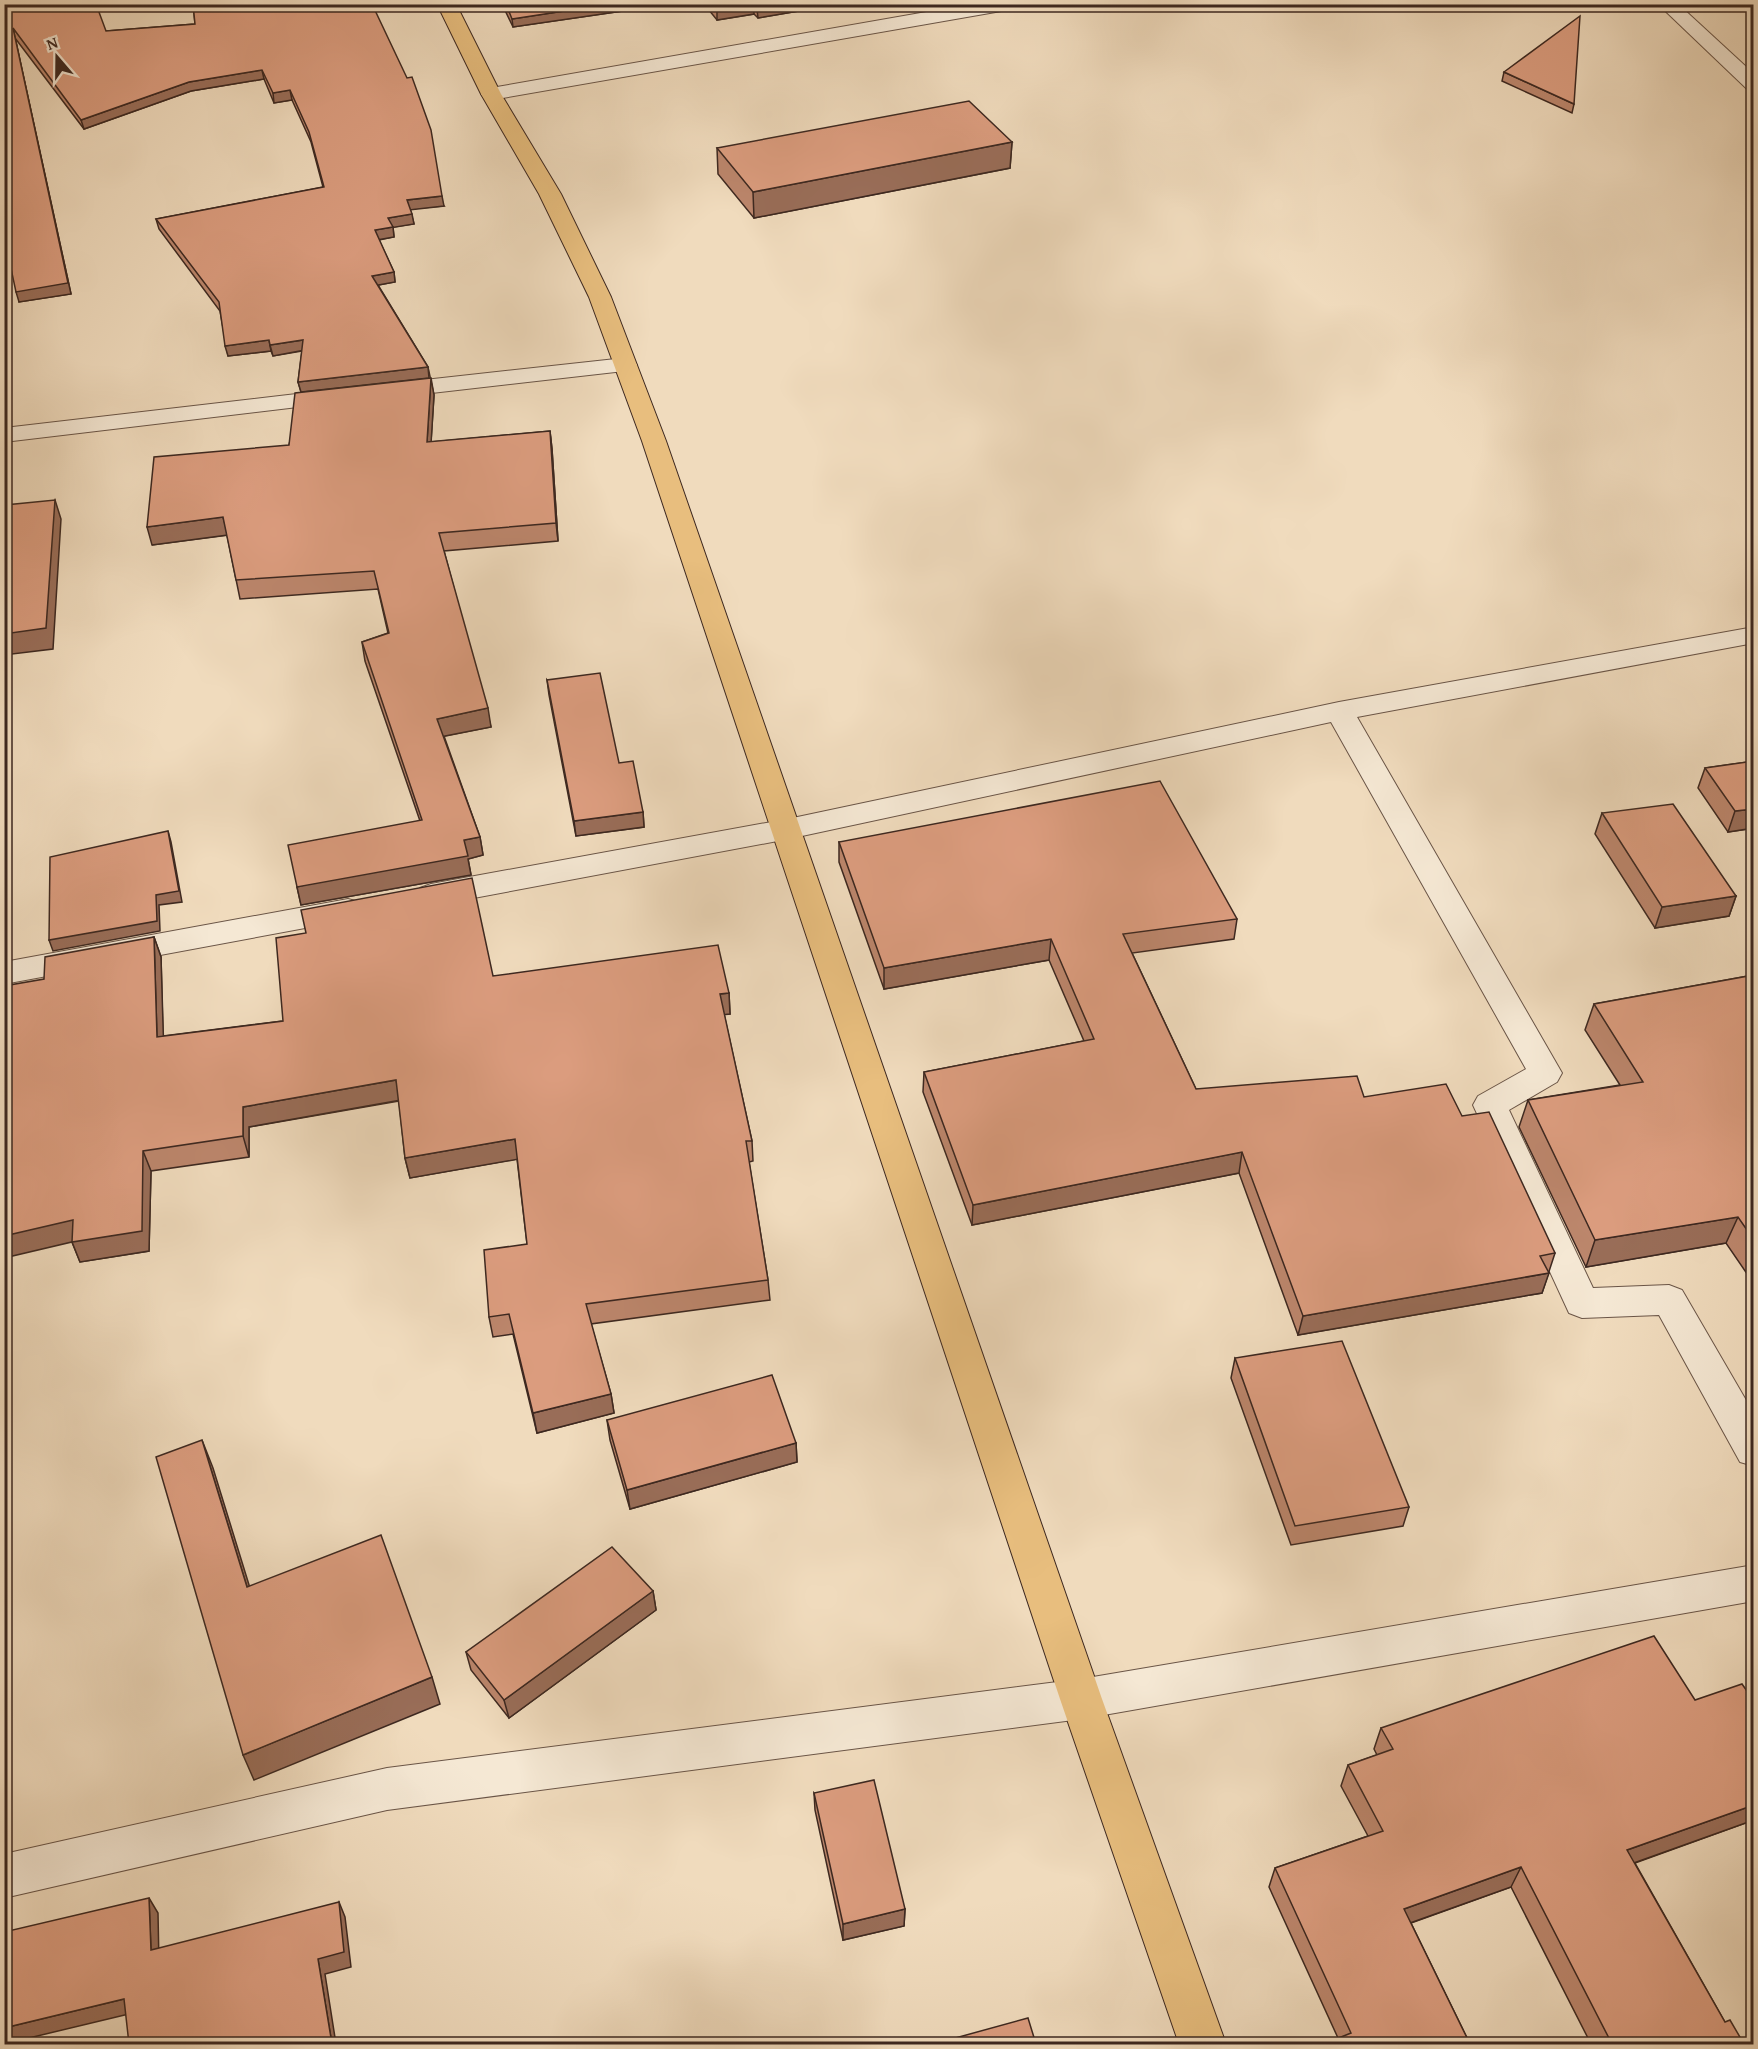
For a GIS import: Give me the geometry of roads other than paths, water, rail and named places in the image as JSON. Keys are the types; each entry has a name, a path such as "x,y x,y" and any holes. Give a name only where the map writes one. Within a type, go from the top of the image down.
{"main road":[{"path":"446,4 491,94 550,194 600,297 654,441 788,829 1081,1699 1203,2044"}],"street":[{"path":"491,94 901,14 1006,4"},
{"path":"1667,4 1754,85"},
{"path":"4,435 625,365"},
{"path":"4,973 788,829 1339,711 1754,635"},
{"path":"1339,711 1545,1072 1490,1105 1582,1303 1669,1300 1754,1450"},
{"path":"4,1876 387,1789 1081,1699 1754,1583"}]}
